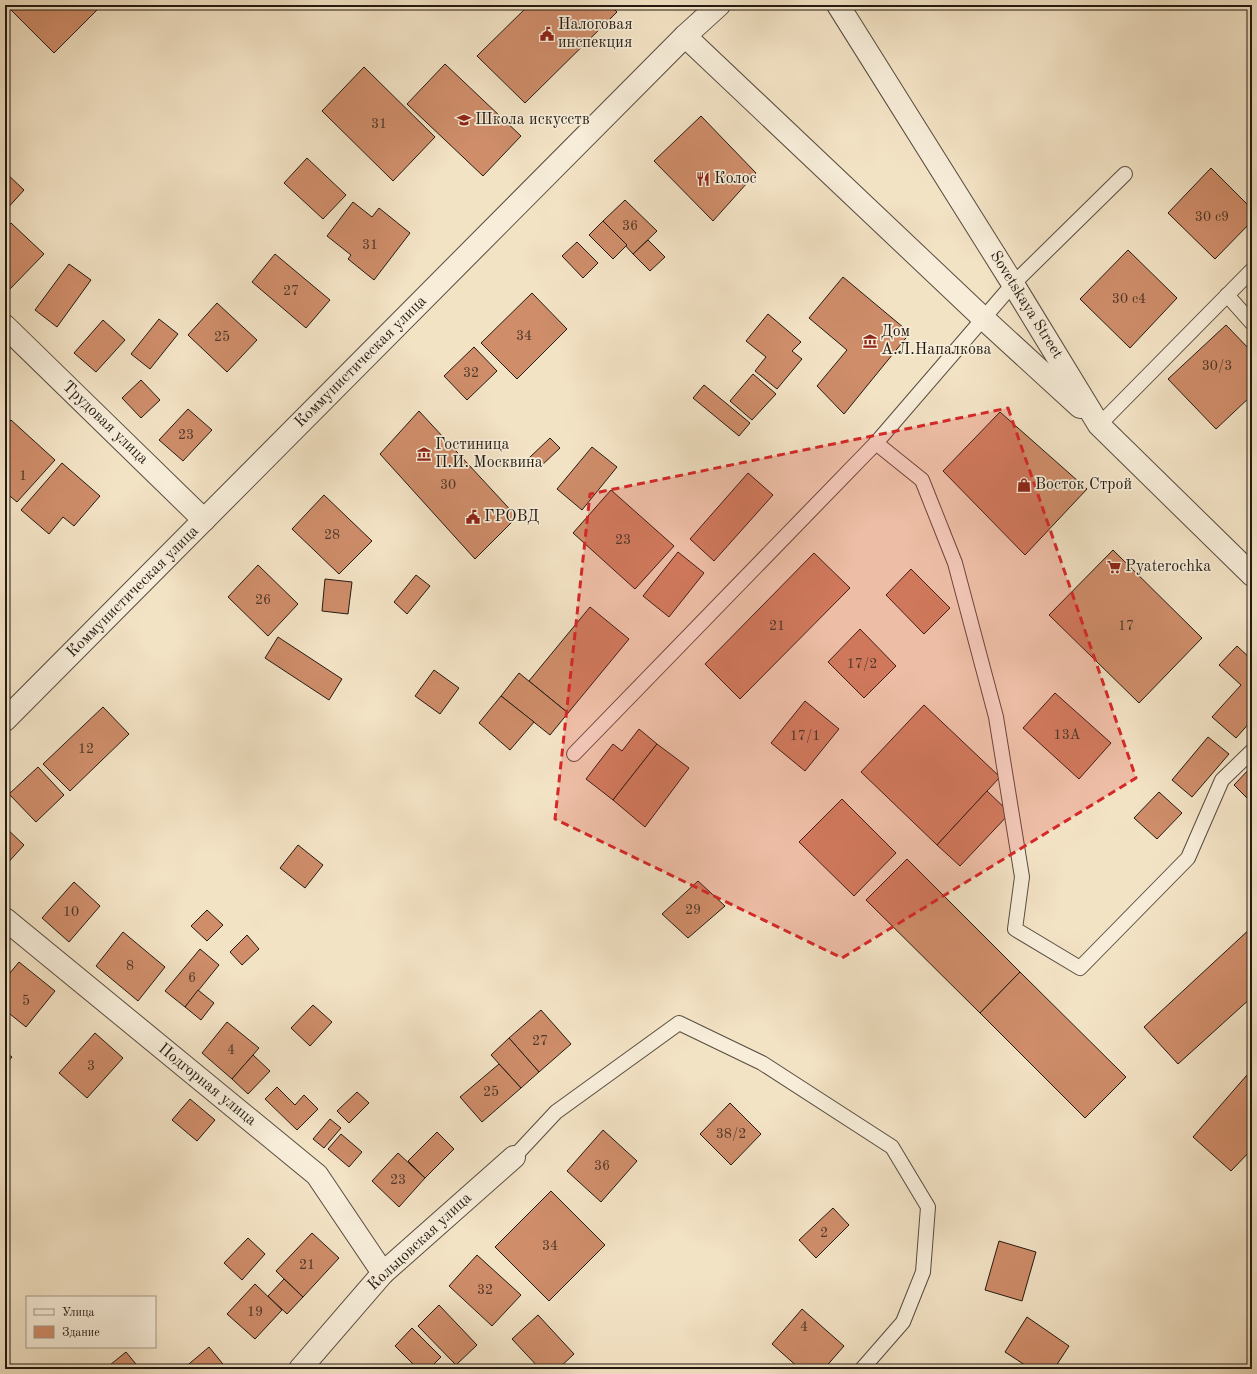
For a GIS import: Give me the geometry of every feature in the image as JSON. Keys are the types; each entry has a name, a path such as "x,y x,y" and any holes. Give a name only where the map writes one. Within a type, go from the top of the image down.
{"street":[{"name":"Коммунистическая улица","path":"5,720 685,36 719,5"},
{"name":"Sovetskaya Street","path":"838,5 1099,424 1252,575"},
{"path":"685,36 984,318 1099,424"},
{"name":"Трудовая улица","path":"5,326 204,520"},
{"name":"Подгорная улица","path":"5,919 317,1175 383,1273"},
{"name":"Кольцовская улица","path":"300,1369 383,1273 514,1157"}],"lane":[{"path":"574,754 876,443 1013,284 1125,174"},
{"path":"1099,424 1252,270"},
{"path":"1227,295 1252,323"},
{"path":"876,443 922,480 955,563 997,725 1022,877 1015,928 1080,968 1188,858 1222,780 1252,752"},
{"path":"514,1157 556,1112 679,1022 762,1063 892,1147 928,1207 923,1272 906,1315 903,1322 862,1369"}],"highlighted area":[{"path":"1008,408 1136,778 842,958 555,819 590,494"}],"building":[{"path":"6,5 98,5 100,7 54,53"},
{"name":"Налоговая инспекция","path":"529,5 610,5 617,12 525,103 477,56"},
{"name":"Школа искусств","path":"445,64 521,136 483,176 407,104"},
{"path":"364,67 435,137 393,181 322,111"},
{"path":"701,116 756,173 713,221 654,161"},
{"path":"307,158 346,195 323,219 284,183"},
{"path":"1211,168 1252,209 1252,221 1215,259 1168,213"},
{"path":"5,172 24,190 5,211"},
{"path":"625,200 657,231 633,254 603,221"},
{"path":"353,202 372,217 379,208 410,233 374,280 348,259 351,255 327,236"},
{"path":"603,221 627,245 613,259 589,235"},
{"path":"11,223 44,254 9,290 5,286 5,229"},
{"path":"648,240 665,257 650,271 633,254"},
{"path":"577,242 598,263 583,278 562,256"},
{"path":"1128,250 1177,298 1130,348 1080,299"},
{"path":"275,254 330,300 306,328 252,282"},
{"path":"69,264 91,280 57,327 35,310"},
{"name":"Дом А.Л.Напалкова","path":"843,277 910,333 844,414 817,386 847,350 809,318"},
{"path":"532,293 567,329 517,379 481,343"},
{"path":"217,303 257,340 227,372 188,335"},
{"path":"768,314 801,342 792,351 802,359 777,389 755,371 766,357 746,341"},
{"path":"159,319 178,334 150,369 131,354"},
{"path":"103,320 125,340 96,372 74,353"},
{"path":"1226,325 1252,352 1252,395 1216,429 1168,379"},
{"path":"474,347 497,371 467,400 444,376"},
{"path":"753,374 776,394 752,420 730,401"},
{"path":"141,380 160,400 141,418 122,398"},
{"path":"704,385 750,423 739,436 693,398"},
{"path":"188,409 212,430 183,461 159,440"},
{"path":"419,411 517,517 475,559 380,454"},
{"path":"1000,412 1087,489 1025,555 943,471"},
{"path":"11,420 55,460 17,502 5,492 5,426"},
{"path":"550,438 560,448 539,468 529,458"},
{"path":"592,447 617,467 582,510 557,489"},
{"path":"62,463 100,496 74,526 63,517 49,534 21,510"},
{"path":"748,473 773,495 714,561 690,539"},
{"path":"611,490 674,546 635,589 573,533"},
{"path":"324,495 372,541 339,574 292,529"},
{"path":"1113,550 1202,638 1139,703 1049,615"},
{"path":"678,552 704,573 669,617 643,596"},
{"path":"814,553 850,588 740,699 705,664"},
{"path":"258,565 298,604 268,636 228,597"},
{"path":"911,569 950,608 924,634 886,595"},
{"path":"416,575 430,586 407,614 394,602"},
{"path":"325,579 352,582 348,614 322,611"},
{"path":"590,607 629,639 568,713 529,681"},
{"path":"860,629 896,666 864,698 828,662"},
{"path":"278,637 342,679 329,700 265,658"},
{"path":"1237,646 1252,660 1252,720 1236,738 1212,717 1241,685 1219,665"},
{"path":"434,670 459,688 440,714 415,696"},
{"path":"519,673 568,713 550,735 501,696"},
{"path":"1055,693 1111,743 1079,779 1023,728"},
{"path":"501,696 534,722 510,750 479,723"},
{"path":"805,701 839,729 805,771 771,743"},
{"path":"924,705 1000,777 937,845 861,772"},
{"path":"103,707 129,734 70,791 43,764"},
{"path":"639,729 657,744 613,800 586,779 613,744 622,751"},
{"path":"1208,737 1229,754 1192,797 1172,780"},
{"path":"657,744 689,768 645,827 613,800"},
{"path":"1252,766 1252,803 1234,785"},
{"path":"38,767 64,795 36,822 9,794"},
{"path":"987,791 1010,813 960,866 937,845"},
{"path":"1159,792 1182,813 1157,839 1134,818"},
{"path":"842,799 896,853 854,896 799,842"},
{"path":"5,827 24,845 5,866"},
{"path":"298,845 323,865 305,888 280,868"},
{"path":"907,859 1020,972 980,1013 866,900"},
{"path":"698,881 725,906 688,938 662,914"},
{"path":"74,882 100,906 69,942 42,918"},
{"path":"207,910 223,925 207,941 191,926"},
{"path":"1252,927 1252,997 1178,1064 1144,1027"},
{"path":"123,932 165,967 138,1001 96,966"},
{"path":"247,935 259,949 242,965 230,952"},
{"path":"200,949 219,965 185,1007 165,991"},
{"path":"19,962 55,991 26,1027 5,1010 5,979"},
{"path":"1020,972 1126,1077 1085,1118 980,1013"},
{"path":"198,990 214,1003 201,1020 185,1007"},
{"path":"313,1005 332,1022 310,1046 291,1028"},
{"path":"541,1010 571,1044 539,1072 509,1038"},
{"path":"227,1022 259,1048 232,1079 202,1053"},
{"path":"95,1033 123,1058 87,1098 59,1073"},
{"path":"509,1038 539,1072 521,1088 491,1055"},
{"path":"5,1052 12,1057 5,1065"},
{"path":"253,1055 270,1071 248,1094 232,1079"},
{"path":"499,1064 521,1088 482,1122 460,1097"},
{"path":"1247,1075 1252,1080 1252,1149 1231,1171 1193,1137"},
{"path":"277,1087 295,1105 304,1095 318,1109 297,1130 265,1099"},
{"path":"357,1092 369,1103 349,1123 337,1111"},
{"path":"190,1099 215,1120 197,1141 172,1120"},
{"path":"730,1103 761,1134 731,1165 700,1134"},
{"path":"330,1119 341,1128 324,1148 313,1139"},
{"path":"603,1130 637,1161 601,1202 567,1171"},
{"path":"437,1132 454,1149 425,1178 408,1161"},
{"path":"341,1134 362,1152 349,1167 328,1149"},
{"path":"398,1153 425,1178 399,1207 372,1181"},
{"path":"551,1191 605,1245 549,1301 495,1247"},
{"path":"833,1208 849,1225 816,1258 799,1240"},
{"path":"312,1233 339,1258 303,1297 276,1271"},
{"path":"248,1238 265,1254 242,1280 224,1263"},
{"path":"999,1241 1036,1252 1022,1301 985,1290"},
{"path":"477,1255 521,1295 492,1326 449,1286"},
{"path":"284,1279 303,1297 287,1314 268,1296"},
{"path":"255,1284 282,1310 255,1339 227,1314"},
{"path":"439,1305 477,1345 456,1365 418,1326"},
{"path":"802,1309 844,1346 824,1369 800,1369 772,1344"},
{"path":"538,1315 574,1354 558,1369 540,1369 512,1339"},
{"path":"1027,1317 1069,1346 1054,1369 1031,1369 1005,1352"},
{"path":"412,1328 441,1357 429,1369 418,1369 395,1346"},
{"path":"209,1347 227,1369 183,1369"},
{"path":"126,1352 140,1369 105,1369"}],"place":[{"name":"Налоговая инспекция","path":"547,34"},
{"name":"Школа искусств","path":"464,120"},
{"name":"Колос","path":"703,179"},
{"name":"Дом А.Л.Напалкова","path":"870,341"},
{"name":"Гостиница П.И. Москвина","path":"424,454"},
{"name":"Восток Строй","path":"1024,485"},
{"name":"ГРОВД","path":"473,517"},
{"name":"Pyaterochka","path":"1114,567"}]}
